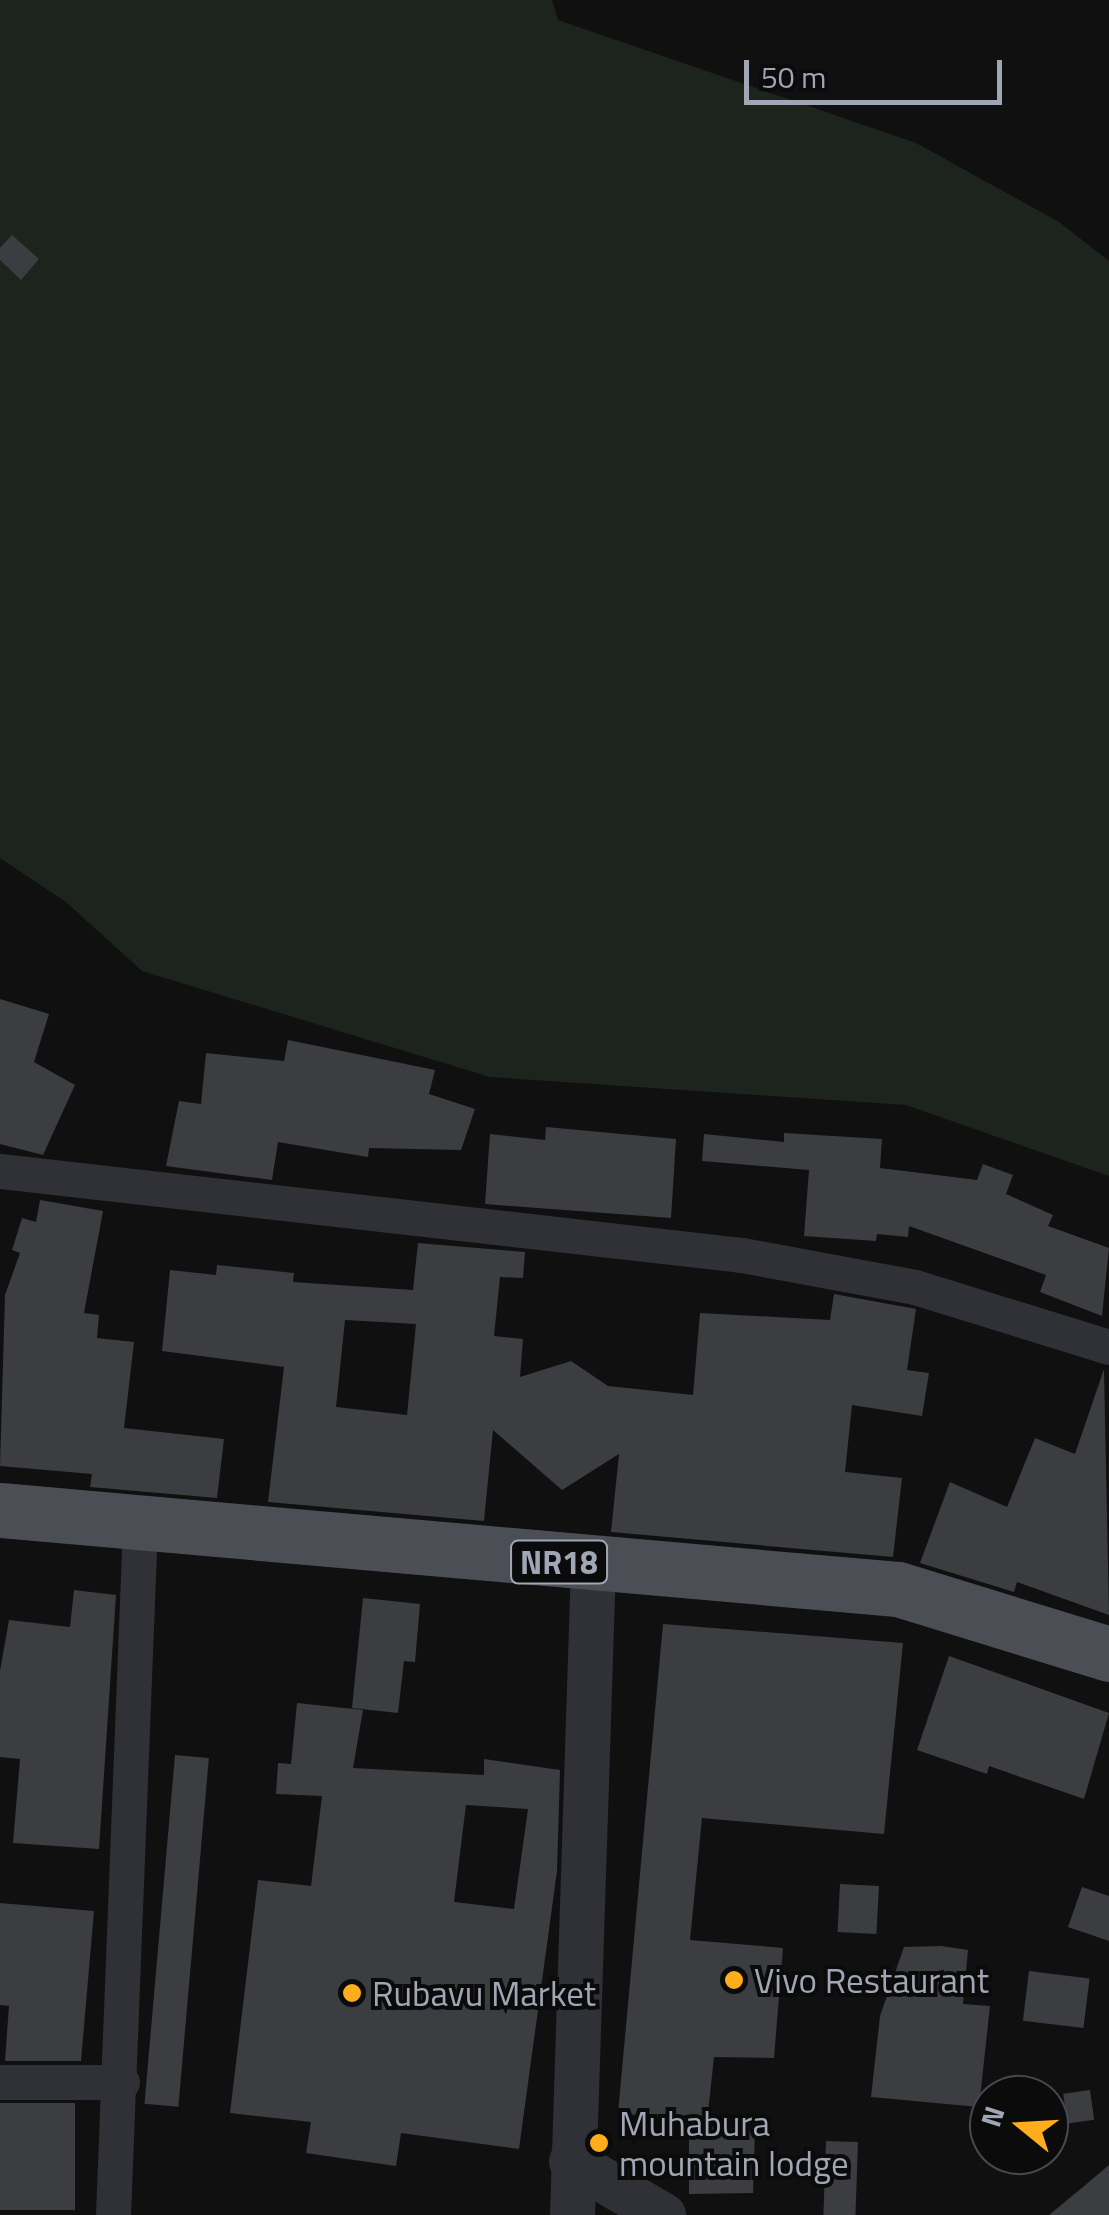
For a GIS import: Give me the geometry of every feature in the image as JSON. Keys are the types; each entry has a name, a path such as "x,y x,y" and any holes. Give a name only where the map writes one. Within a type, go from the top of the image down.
{"main road":[{"name":"NR18","path":"0,1510 140,1526 898,1590 1003,1616 1109,1654"}],"street":[{"path":"0,1171 742,1255 914,1287 1109,1346"},
{"path":"113,2215 122,2082 140,1526"},
{"path":"572,2215 593,1566"},
{"path":"0,2082 122,2082"},
{"path":"571,2161 663,2215"}],"shaded area":[{"path":"0,0 552,0 558,20 916,143 1059,222 1109,261 1109,1176 906,1105 490,1077 142,971 66,902 0,858"}],"building":[{"path":"12,235 39,259 21,280 0,260 0,248"},
{"path":"0,999 49,1014 34,1062 75,1085 43,1155 0,1144"},
{"path":"288,1040 435,1070 429,1094 475,1109 461,1150 369,1148 368,1157 278,1142 272,1180 166,1166 179,1101 201,1104 206,1053 284,1061"},
{"path":"546,1127 676,1139 671,1218 485,1204 490,1134 545,1140"},
{"path":"784,1133 882,1139 880,1168 977,1180 983,1164 1013,1175 1006,1194 1053,1215 1048,1226 1109,1248 1102,1316 1040,1292 1046,1275 909,1226 908,1237 877,1234 876,1241 804,1236 809,1170 702,1161 704,1134 784,1142"},
{"path":"40,1200 103,1211 84,1313 99,1315 97,1338 134,1342 124,1428 224,1439 217,1498 90,1487 92,1474 0,1466 5,1295 20,1253 12,1250 22,1218 36,1222"},
{"path":"418,1243 525,1252 523,1278 500,1277 494,1336 523,1339 520,1377 571,1361 608,1386 693,1395 700,1313 830,1320 834,1294 916,1309 907,1370 929,1373 922,1416 852,1405 845,1472 902,1478 893,1557 611,1532 619,1454 562,1490 493,1430 484,1521 268,1502 284,1367 162,1351 170,1270 216,1275 217,1265 294,1273 293,1282 413,1290","holes":["345,1320 416,1324 407,1415 336,1407"]},
{"path":"1104,1369 1109,1615 1017,1582 1014,1592 920,1563 950,1482 1007,1507 1035,1438 1075,1454"},
{"path":"74,1590 116,1595 99,1849 13,1843 20,1759 0,1757 0,1671 9,1620 70,1627"},
{"path":"363,1598 420,1604 415,1662 404,1661 398,1713 352,1708"},
{"path":"663,1624 903,1643 884,1834 702,1818 690,1940 783,1948 774,2058 714,2057 707,2122 618,2113"},
{"path":"949,1656 1109,1713 1084,1799 989,1766 987,1774 917,1750"},
{"path":"297,1703 363,1710 353,1768 484,1775 484,1759 560,1770 557,1871 519,2149 401,2133 396,2166 306,2153 311,2122 230,2113 258,1880 311,1886 322,1796 276,1794 278,1763 291,1764","holes":["466,1805 528,1809 514,1909 454,1902"]},
{"path":"175,1755 209,1758 178,2107 144,2104"},
{"path":"840,1884 879,1886 876,1934 837,1932"},
{"path":"1082,1887 1109,1896 1109,1941 1068,1927"},
{"path":"0,1903 94,1911 81,2061 5,2061 9,2006 0,2005"},
{"path":"904,1947 968,1950 963,2004 990,2006 982,2075 969,2075 969,2106 871,2097 880,2016"},
{"path":"1029,1971 1090,1978 1083,2028 1023,2021"},
{"path":"1090,2090 1094,2120 1069,2123 1069,2093"},
{"path":"0,2103 75,2103 75,2210 0,2210"},
{"path":"689,2124 755,2131 753,2193 689,2194"},
{"path":"826,2141 858,2142 855,2215 823,2215"},
{"path":"1109,2165 1109,2215 1049,2215 1083,2187"}],"place":[{"name":"Vivo Restaurant","path":"734,1980"},
{"name":"Rubavu Market","path":"352,1993"},
{"name":"Muhabura mountain lodge","path":"599,2143"}]}
